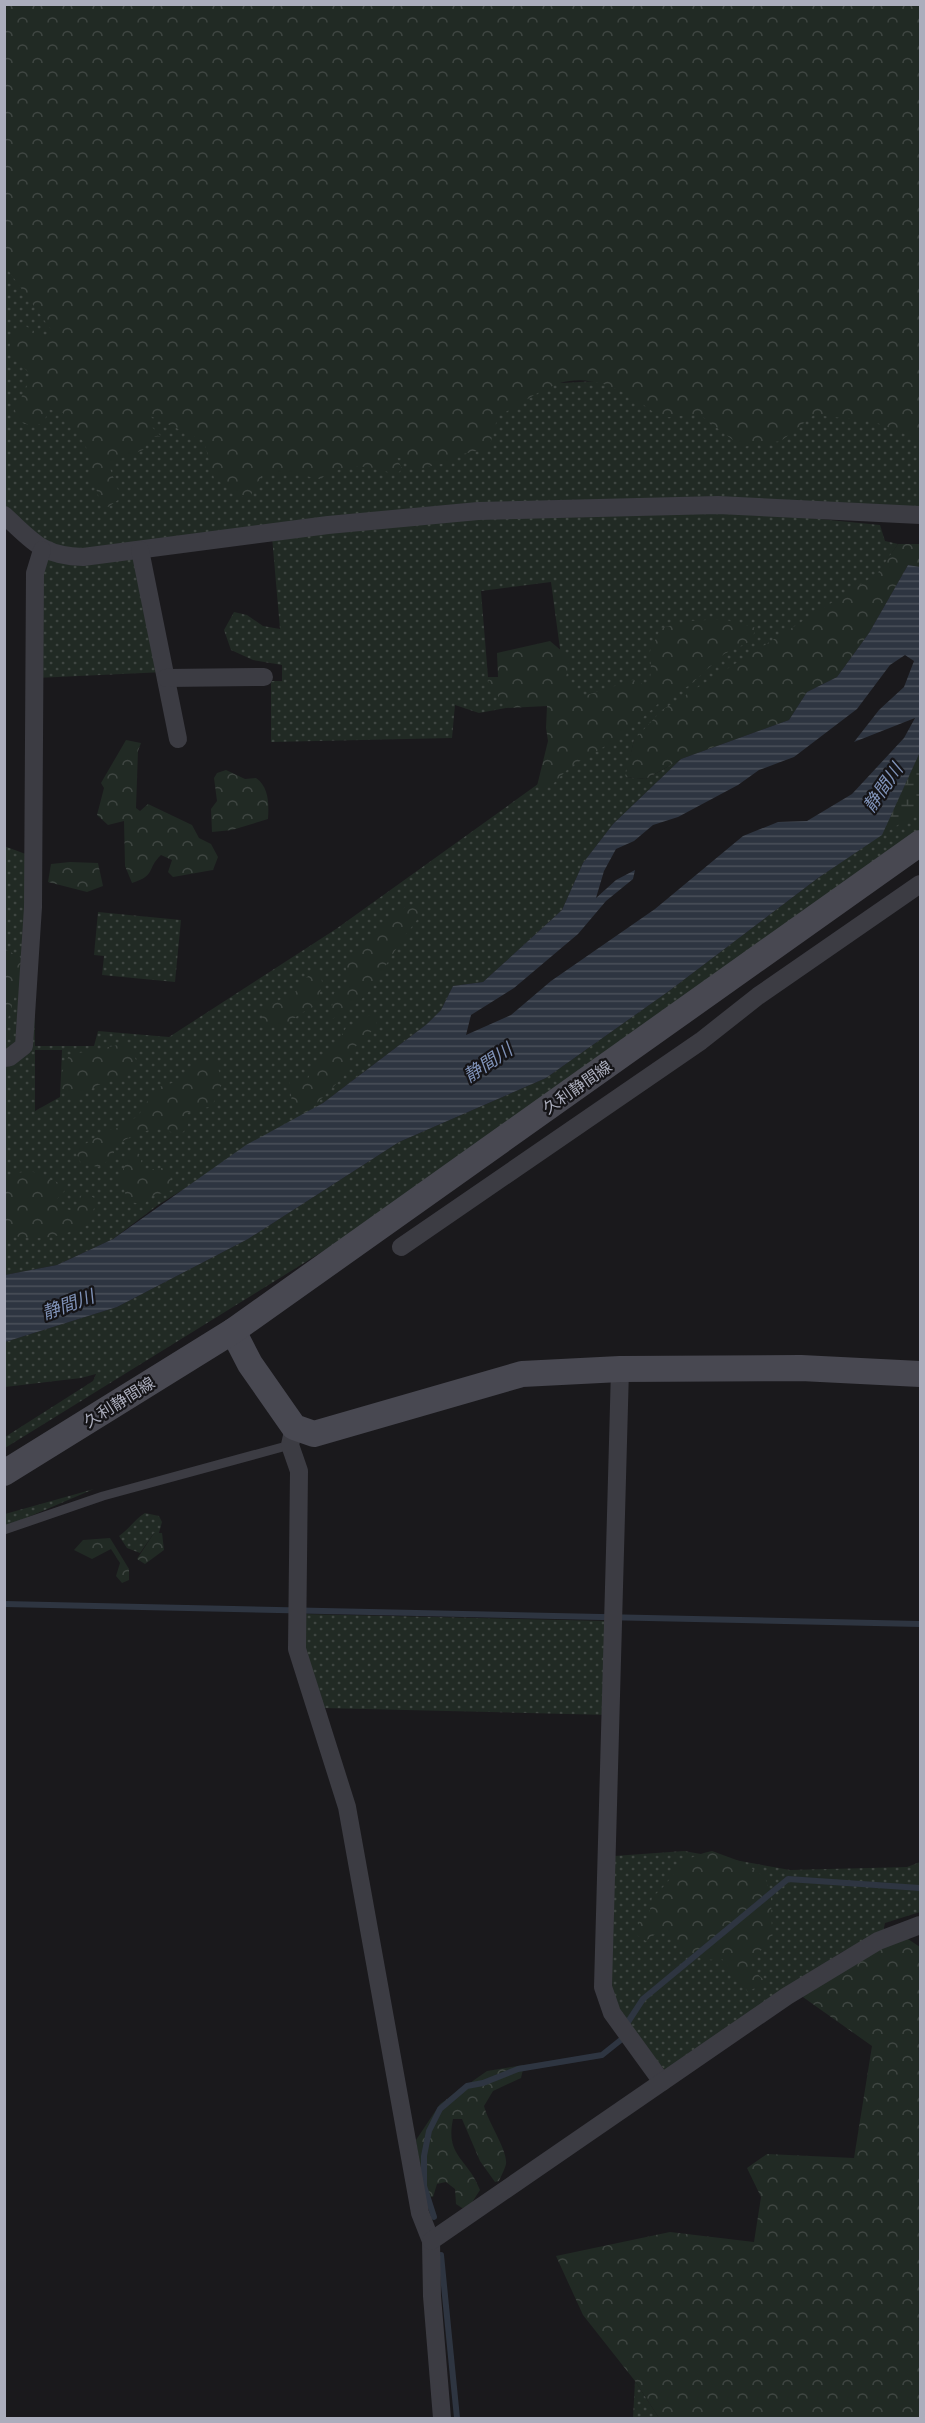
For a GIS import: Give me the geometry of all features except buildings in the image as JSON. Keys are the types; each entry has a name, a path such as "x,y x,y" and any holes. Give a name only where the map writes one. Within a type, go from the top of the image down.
{"main road":[{"name":"久利静間線","path":"4,1473 233,1331 921,843"},
{"path":"233,1331 292,1436 314,1434 522,1374 620,1369 839,1369 921,1374"}],"street":[{"path":"4,515 42,550 60,557 83,557 328,525 478,511 718,505 921,515"},
{"path":"4,1058 10,1057 24,1046 33,907 35,573 42,550"},
{"path":"140,550 178,739"},
{"path":"166,678 264,677"},
{"path":"401,1247 701,1041 758,996 921,884"},
{"path":"620,1369 603,1987 612,2013 662,2082"},
{"path":"292,1436 299,1471 297,1648 346,1807 420,2213 431,2241 432,2296 442,2418"},
{"path":"431,2241 797,1990 878,1941 921,1925"}],"lane":[{"path":"4,1530 292,1436"}],"green space":[{"path":"4,5 920,5 920,440 872,421 814,415 781,441 742,447 699,414 661,418 627,394 614,388 601,383 574,380 552,386 498,416 489,448 455,456 446,463 426,467 416,474 406,457 397,458 402,469 396,475 367,467 348,467 329,473 320,479 286,472 262,475 248,500 214,478 204,441 146,414 152,427 161,436 152,437 143,450 108,463 121,498 108,507 100,502 94,481 88,476 89,457 84,443 63,413 48,409 44,424 24,424 16,415 15,410 32,376 11,352 11,341 15,333 21,323 40,335 57,338 5,266"},
{"path":"4,242 561,383 598,381 920,249 920,510 720,499 60,553 5,508"},
{"path":"718,509 880,525 885,541 898,544 854,609 634,740 626,777 646,779 681,759 613,824 583,863 562,910 483,982 453,986 441,1010 427,1024 323,1103 158,1205 113,1239 57,1265 5,1275 4,1061 26,1047 34,907 35,1046 94,1046 98,1031 169,1037 336,929 552,774 560,649 551,582 481,591 488,677 498,677 506,708 479,713 455,705 452,738 271,742 271,681 282,681 282,665 253,660 231,650 224,630 234,612 247,615 263,626 280,629 272,537 479,515","holes":["35,1050 62,1050 60,1097 35,1111"]},
{"path":"898,544 920,544 920,567 908,565 869,633 837,677 807,692 789,720 681,759 646,779 625,777 634,740 662,710 877,574"},
{"path":"43,553 141,553 165,672 36,678"},
{"path":"723,619 756,628 751,641 724,654 690,685 658,704 622,736 570,767 553,784 537,786 548,741 547,706 506,708 488,681 498,677 497,653 550,641 570,658 565,682 581,697 633,680 649,687 650,651 661,628 689,621"},
{"path":"126,740 141,743 138,751 136,808 140,811 148,804 192,825 199,838 211,844 218,857 213,870 173,877 168,872 172,860 161,855 145,877 132,883 125,866 124,821 108,825 97,815 104,788 101,783"},
{"path":"920,752 920,834 380,1216 5,1448 5,1437 93,1381 96,1374 81,1378 5,1387 5,1342 117,1307 248,1239 399,1142 546,1078 669,991 818,878 881,835"},
{"path":"920,752 920,811 882,835"},
{"path":"226,770 245,779 256,778 264,786 268,819 232,830 212,832 211,809 217,801 214,778 217,773"},
{"path":"4,846 31,856 22,1044 4,1056"},
{"path":"98,863 103,886 87,892 48,882 51,864"},
{"path":"410,905 419,906 421,915 403,938 373,987 357,1003 330,1020 334,993 349,984 345,964 390,918"},
{"path":"98,912 181,920 175,982 102,975 104,956 94,955"},
{"path":"5,949 21,958 26,982 16,992 5,1029"},
{"path":"317,970 322,981 318,1005 278,1027 260,1027 264,1008 295,992 307,977"},
{"path":"369,1015 376,1017 377,1026 353,1049 344,1076 307,1113 293,1111 289,1079 307,1081 314,1064 333,1050 347,1026 355,1025"},
{"path":"128,1043 137,1062 127,1076 98,1085 74,1100 61,1089 61,1075 69,1055"},
{"path":"196,1061 217,1063 222,1084 212,1106 187,1113 188,1124 183,1132 176,1136 164,1127 144,1131 120,1143 115,1147 113,1158 98,1167 81,1163 73,1148 87,1143 104,1131 118,1128 138,1116 156,1088 175,1082"},
{"path":"130,1152 144,1155 141,1161 143,1171 168,1167 176,1189 152,1196 144,1204 128,1202 120,1177"},
{"path":"29,1170 68,1187 55,1201 59,1207 73,1211 84,1191 97,1200 88,1225 57,1236 27,1238 5,1234 5,1177"},
{"path":"94,1489 5,1527 5,1514"},
{"path":"145,1513 159,1516 162,1522 159,1533 154,1533 140,1553 127,1548 119,1536"},
{"path":"154,1533 162,1533 164,1550 145,1564 137,1559"},
{"path":"110,1538 129,1569 129,1580 122,1583 116,1576 120,1563 111,1549 92,1559 74,1550 83,1540"},
{"path":"302,1614 609,1621 607,1715 322,1708 305,1660"},
{"path":"684,1851 790,1870 907,1867 920,1862 920,1912 885,1923 883,1932 842,1952 666,2072 611,2001 614,1856"},
{"path":"712,1851 742,1862 765,1877 771,1898 772,1937 748,1966 769,1984 760,1985 748,1992 722,1959 702,1959 695,1956 661,1930 646,1941 635,1934 640,1922 648,1922 652,1897 668,1882 677,1869 689,1859"},
{"path":"902,1935 920,1947 920,2418 659,2418 635,2381 583,2315 556,2256 670,2232 754,2242 761,2197 747,2168 767,2154 854,2158 872,2046 800,1995"},
{"path":"524,2065 521,2078 493,2091 484,2106 506,2158 499,2181 495,2182 480,2161 462,2119 453,2119 451,2132 455,2150 480,2190 469,2207 462,2208 456,2204 455,2189 446,2182 437,2184 433,2197 425,2197 416,2140 440,2104 487,2071"},
{"path":"635,2381 659,2418 633,2418"}],"water":[{"name":"静間川","path":"908,565 920,567 920,752 882,835 818,878 669,991 546,1078 399,1142 248,1239 117,1307 5,1342 5,1275 57,1265 113,1239 246,1145 323,1103 427,1024 441,1010 453,986 483,982 562,910 583,863 613,824 681,759 789,720 807,692 837,677 869,633","holes":["905,655 914,661 904,687 879,710 854,742 915,718 904,738 852,794 807,821 778,822 743,836 655,909 551,981 511,1015 466,1035 471,1015 514,988 578,934 606,901 633,879 635,870 616,880 596,898 604,871 616,849 634,841 653,825 678,817 738,785 759,770 794,757 857,709 890,665"]}],"waterway":[{"path":"4,1604 920,1624"},
{"path":"628,2022 643,1999 788,1879 920,1888"},
{"path":"434,2217 424,2186 424,2156 429,2131 440,2109 467,2086 483,2083 518,2069 602,2055 622,2039"},
{"path":"441,2255 457,2418"}]}
